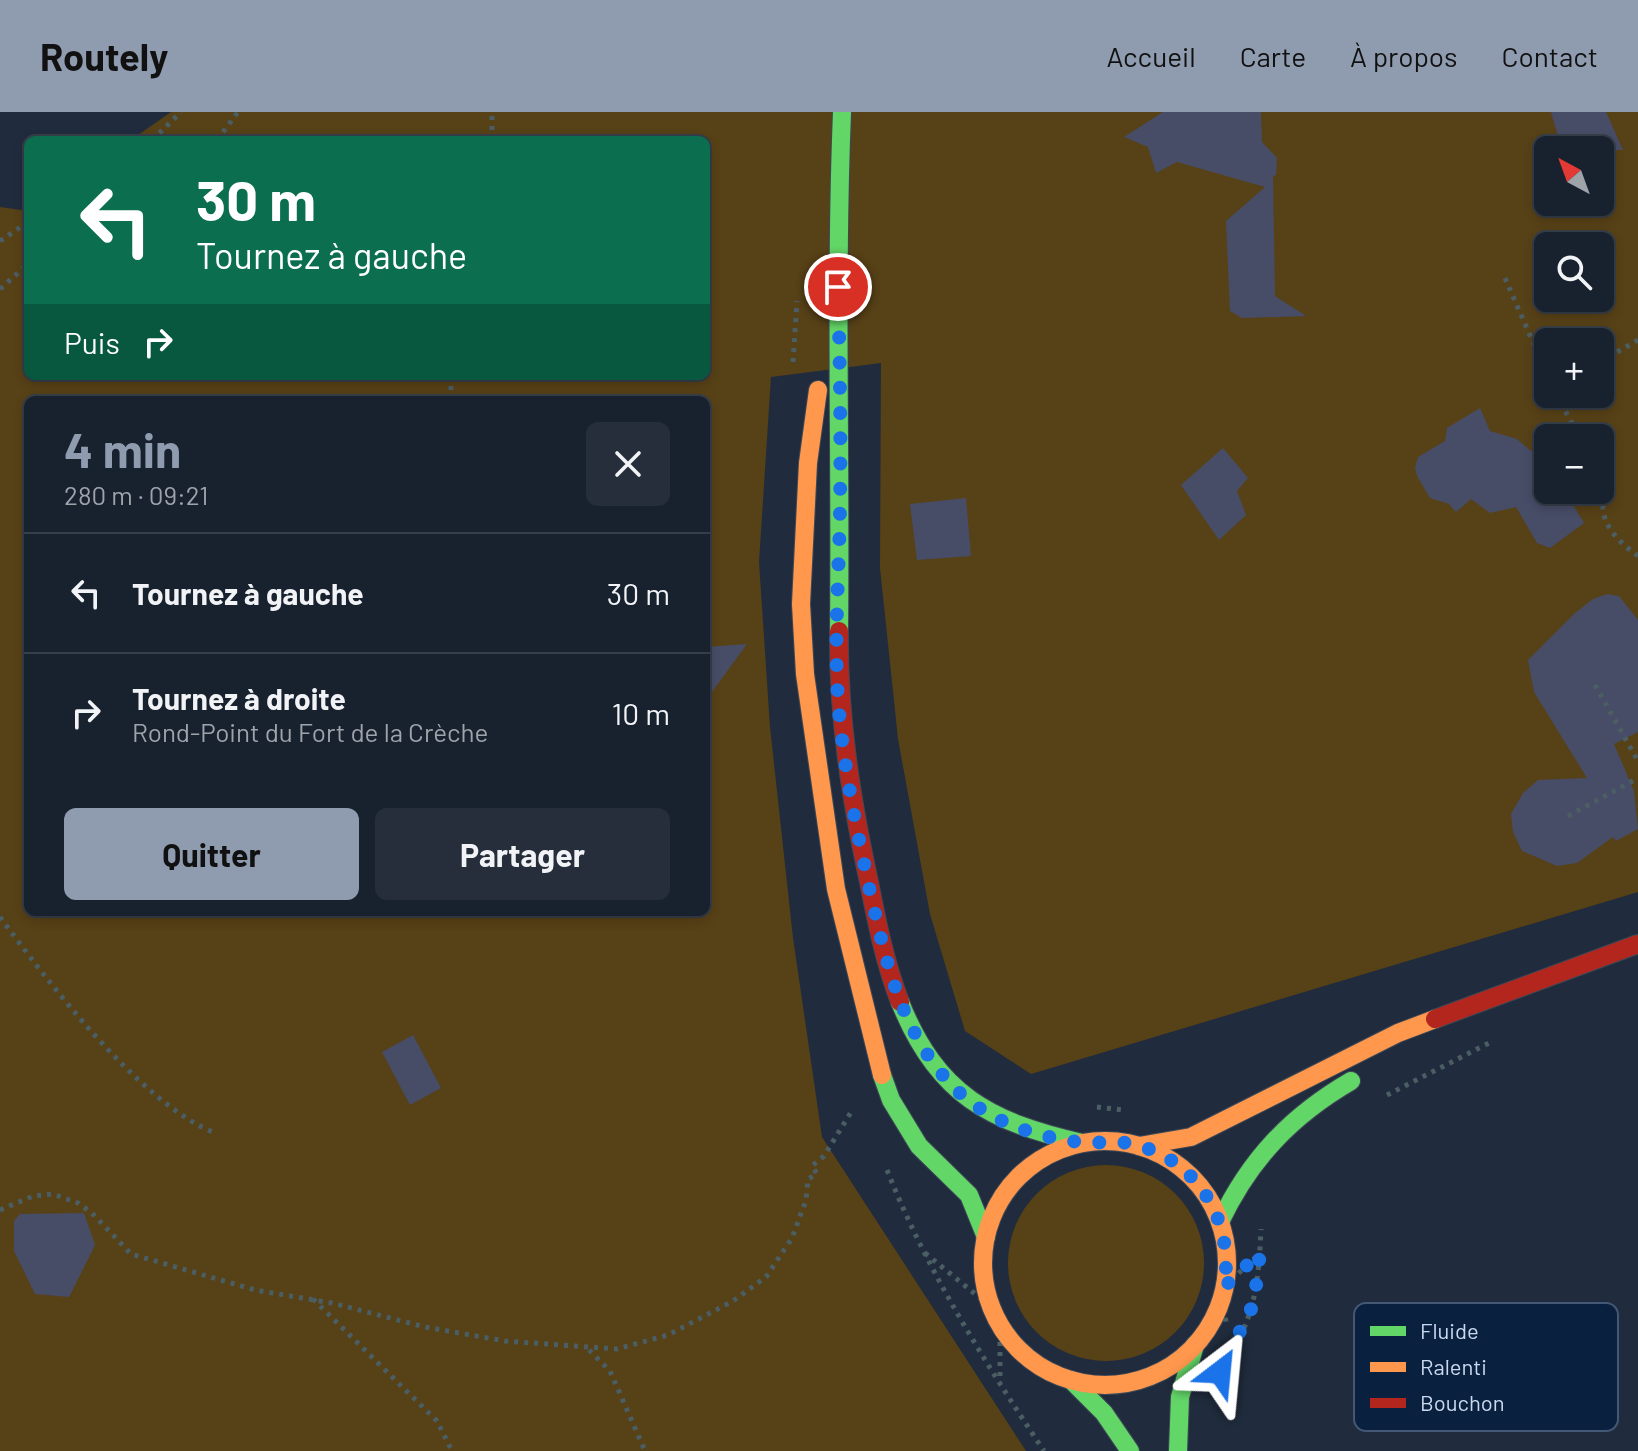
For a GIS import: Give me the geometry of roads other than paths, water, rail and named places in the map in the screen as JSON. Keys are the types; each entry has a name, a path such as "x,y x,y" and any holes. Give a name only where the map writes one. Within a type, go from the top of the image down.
{"main road":[{"path":"842,112 837,231 841,437 839,707 851,800 887,968 910,1027 955,1089 983,1111 1010,1124 1082,1143"},
{"path":"837,231 808,463 802,577 805,674 818,776 850,956 884,1083 919,1146 969,1195 986,1237"},
{"path":"1139,1146 1191,1137 1388,1037 1631,947"},
{"path":"1439,1038 1631,947"},
{"path":"1220,1222 1236,1186 1267,1143 1319,1101 1370,1072"},
{"path":"1071,1380 1095,1384 1132,1382 1166,1368 1195,1345 1214,1318 1224,1287 1227,1255 1220,1222 1212,1203 1193,1178 1168,1158 1139,1146 1115,1141 1082,1143 1053,1152 1020,1175 996,1208 986,1237 983,1267 991,1307 1000,1325 1026,1356 1071,1380 1104,1413 1130,1451"},
{"path":"1178,1451 1180,1397 1195,1345"}]}
